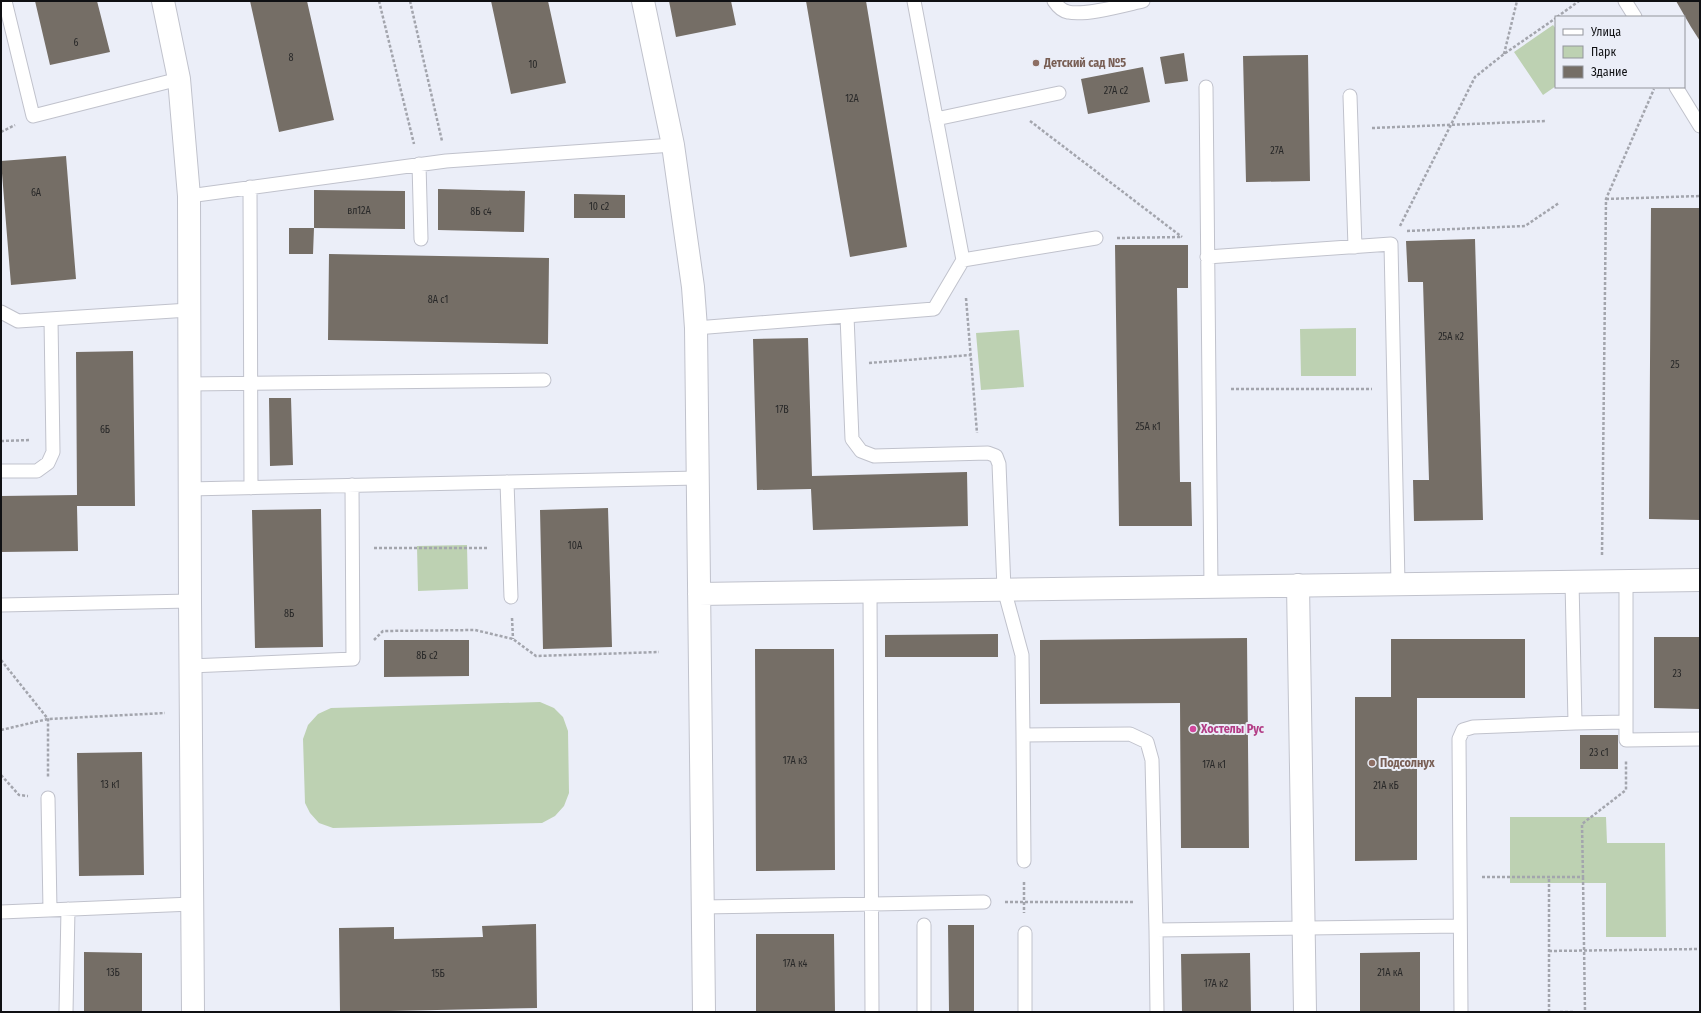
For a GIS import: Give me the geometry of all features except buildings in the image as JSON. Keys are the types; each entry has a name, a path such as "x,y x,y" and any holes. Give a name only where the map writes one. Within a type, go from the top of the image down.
{"street":[{"path":"163,1 179,79 189,196 189,489 193,1012"},
{"path":"643,1 673,145 693,287 696,328 704,1012"},
{"path":"699,594 1700,580"},
{"path":"1298,585 1304,1012"}],"lane":[{"path":"5,1 33,116 179,79"},
{"path":"696,328 934,308 963,260 914,1"},
{"path":"1054,1 1058,8 1068,12 1084,13 1143,1"},
{"path":"1625,1 1634,16"},
{"path":"1206,87 1206,236 1211,587"},
{"path":"1677,88 1700,126"},
{"path":"936,119 1059,94"},
{"path":"1350,96 1355,247"},
{"path":"189,196 446,161 673,145"},
{"path":"419,164 421,239"},
{"path":"250,187 251,488"},
{"path":"963,260 1096,238"},
{"path":"1207,257 1391,244 1398,584"},
{"path":"1,312 18,321 189,310"},
{"path":"847,316 852,439 861,451 874,456 988,453 996,456 999,464 1004,589 1022,655 1024,862"},
{"path":"1,471 37,471 48,464 53,452 51,319"},
{"path":"189,384 544,380"},
{"path":"189,489 698,478"},
{"path":"507,482 511,597"},
{"path":"190,666 353,659 352,485"},
{"path":"1626,580 1626,740 1700,739"},
{"path":"1572,581 1575,723"},
{"path":"870,592 872,1012"},
{"path":"1,605 190,601"},
{"path":"1461,1012 1459,739 1463,730 1473,727 1625,722"},
{"path":"1023,735 1130,734 1147,742 1152,760 1157,1012"},
{"path":"48,798 50,910"},
{"path":"702,907 984,902"},
{"path":"1,912 192,904"},
{"path":"66,1012 68,909"},
{"path":"924,925 924,1012"},
{"path":"1156,930 1460,926"},
{"path":"1025,933 1025,1012"}],"path":[{"path":"379,1 419,164"},
{"path":"410,1 446,161"},
{"path":"1504,54 1517,1"},
{"path":"1558,16 1580,1"},
{"path":"1391,244 1475,77 1504,54 1555,18"},
{"path":"1601,581 1606,199 1655,88"},
{"path":"1008,104 1182,237"},
{"path":"1351,129 1545,121"},
{"path":"1606,199 1700,196"},
{"path":"1397,232 1525,226 1559,203"},
{"path":"1096,238 1206,236"},
{"path":"963,260 979,453"},
{"path":"849,365 971,355"},
{"path":"1208,389 1394,389"},
{"path":"1,441 53,440"},
{"path":"352,548 509,548"},
{"path":"353,659 383,631 475,630 513,638 536,656 659,652"},
{"path":"1,660 48,719 48,798 19,795 1,775"},
{"path":"1,730 48,719 191,712"},
{"path":"1585,1012 1582,824 1626,790 1626,740"},
{"path":"1024,862 1025,933"},
{"path":"1460,877 1583,877"},
{"path":"1549,877 1549,1012"},
{"path":"984,902 1155,902"},
{"path":"1549,951 1700,949"},
{"path":"1560,1012 1574,1012"}],"green space":[{"path":"1553,25 1555,28 1555,87 1543,95 1514,52"},
{"path":"1356,328 1356,376 1301,376 1300,329"},
{"path":"1019,330 1024,387 981,390 976,333"},
{"path":"467,545 468,589 418,591 417,546"},
{"path":"540,702 554,708 563,717 568,731 569,793 564,806 555,816 542,823 333,828 319,823 310,813 305,803 303,739 308,725 318,714 331,708"},
{"path":"1510,817 1606,817 1607,843 1665,843 1666,937 1606,937 1606,883 1510,883"}],"place":[{"name":"Детский сад №5","path":"1036,63"},
{"name":"Хостелы Рус","path":"1193,729"},
{"name":"Подсолнух","path":"1372,763"}]}
